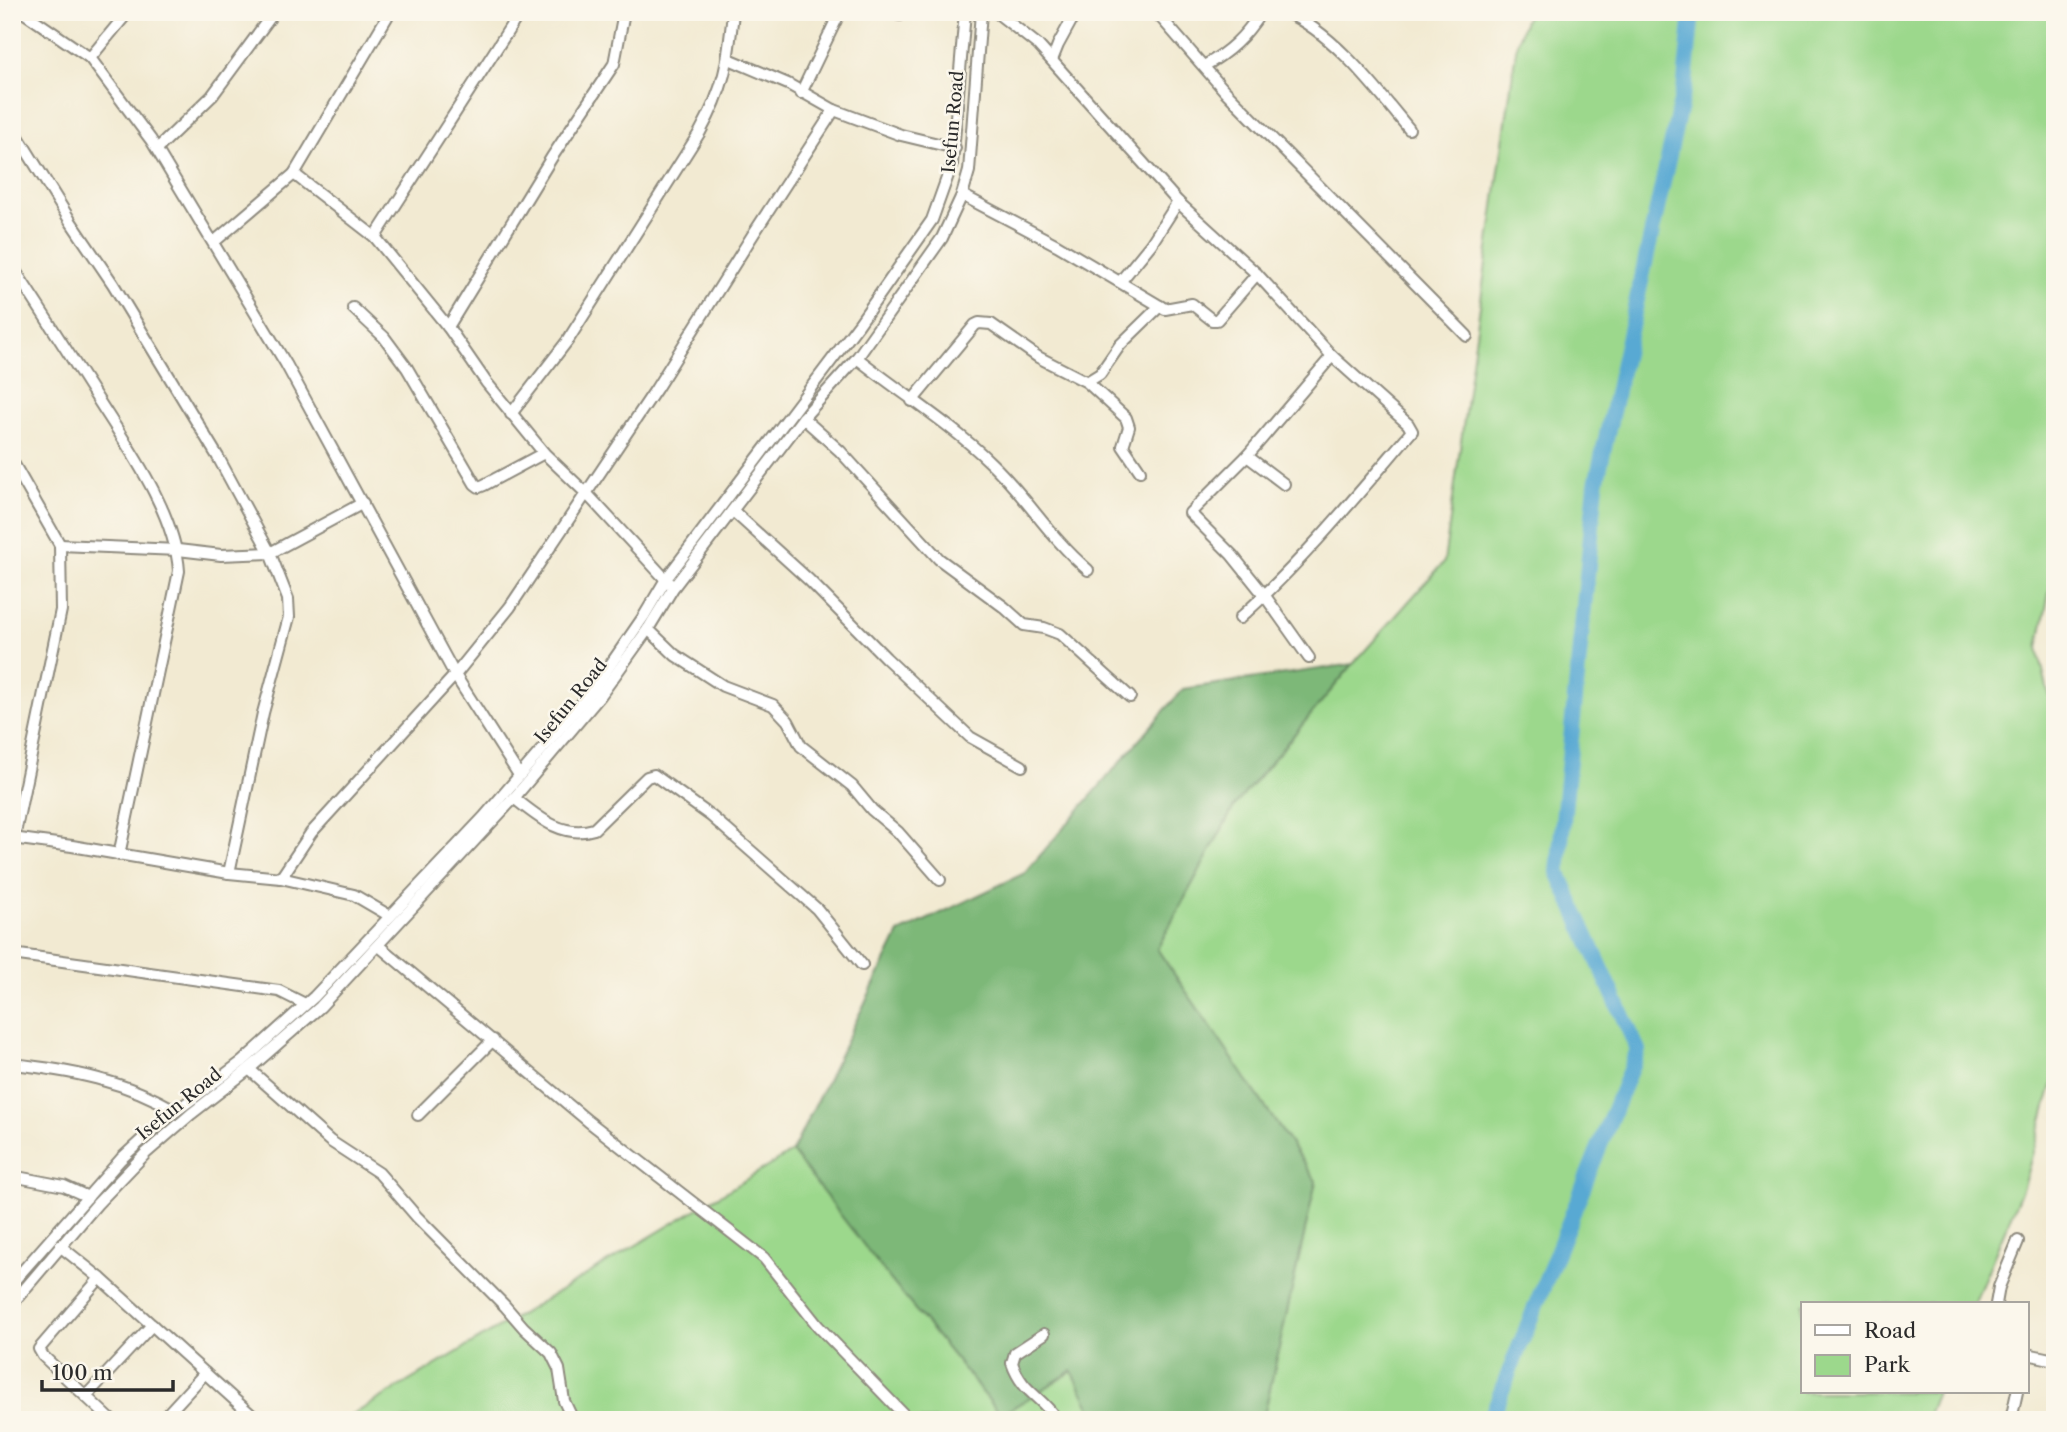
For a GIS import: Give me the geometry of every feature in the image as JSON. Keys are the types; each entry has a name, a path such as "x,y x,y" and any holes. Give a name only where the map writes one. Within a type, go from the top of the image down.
{"street":[{"path":"23,12 90,58 157,149 286,364 455,675 519,775"},
{"path":"90,58 128,12"},
{"path":"157,149 212,96 274,12"},
{"path":"214,242 294,174 390,12"},
{"path":"375,237 520,12"},
{"path":"448,327 552,157 614,64 624,12"},
{"path":"511,414 568,340 700,132 717,101 729,59 733,12"},
{"path":"801,93 840,12"},
{"path":"886,12 901,15"},
{"name":"Isefun Road","path":"12,1304 60,1246 146,1153 312,1015 379,946 514,798 600,696 648,629 670,584 723,506 932,220 945,188 955,148 965,12"},
{"name":"Isefun Road","path":"12,1283 121,1159 176,1111 243,1061 305,1004 484,817 593,690 644,616 733,511 803,418 857,358 942,238 962,195 969,171 981,12"},
{"path":"996,12 1038,45 1178,202 1257,274 1332,356 1408,424 1412,431 1348,506 1265,596 1240,618"},
{"path":"1052,60 1076,12"},
{"path":"1156,12 1275,143 1467,336"},
{"path":"1204,66 1225,54 1242,39 1261,12"},
{"path":"1285,12 1302,19 1332,43 1409,129"},
{"path":"1038,45 1058,44"},
{"path":"729,59 788,84 834,110 901,135 955,148"},
{"path":"281,878 311,833 455,675 510,607 587,495 834,110"},
{"path":"12,127 133,316 218,457 270,553 288,599 289,617 263,713 229,873"},
{"path":"294,174 375,237 544,453 670,584"},
{"path":"962,195 1057,245 1165,309 1192,304 1212,320 1217,320 1257,274"},
{"path":"1120,282 1151,244 1178,202"},
{"path":"12,266 121,435 154,494 178,550 179,571 119,855"},
{"path":"1087,382 1100,373 1120,345 1160,306"},
{"path":"353,308 384,337 407,368 475,484 484,485 544,453"},
{"path":"912,401 979,323 991,324 1038,357 1087,382 1126,418 1129,426 1123,446 1140,471"},
{"path":"1309,658 1232,555 1190,513 1247,456 1332,356"},
{"path":"857,358 993,464 1065,550 1088,570"},
{"path":"803,418 840,451 939,559 1024,625 1060,634 1130,697"},
{"path":"1247,456 1284,484"},
{"path":"12,461 60,545 61,610 13,838 229,873 281,878 354,895 390,916"},
{"path":"60,545 178,550 221,555 270,553 363,503"},
{"path":"733,511 809,580 961,729 979,743 1022,766"},
{"path":"648,629 675,655 723,686 773,705 788,720 801,746 852,786 873,810 898,832 940,880"},
{"path":"514,798 546,823 570,831 585,832 594,829 647,776 654,775 711,816 817,909 862,965"},
{"path":"379,946 588,1121 764,1258 799,1305 909,1420"},
{"path":"12,954 279,991 305,1004"},
{"path":"418,1115 493,1040"},
{"path":"12,1064 44,1067 131,1087 176,1111"},
{"path":"249,1069 330,1141 379,1173 416,1217 551,1353 559,1369 564,1401 573,1420"},
{"path":"12,1176 64,1186 89,1197"},
{"path":"1996,1302 1999,1287 2018,1241"},
{"path":"60,1246 100,1278 255,1419"},
{"path":"100,1278 39,1349 43,1356 111,1420"},
{"path":"86,1396 152,1325"},
{"path":"1044,1334 1015,1353 1012,1363 1024,1387 1044,1402 1056,1420"},
{"path":"2028,1354 2055,1360"},
{"path":"162,1420 205,1373"},
{"path":"2011,1420 2017,1394"}],"green space":[{"path":"1528,12 2055,12 2055,563 2038,648 2055,723 2055,1075 2023,1187 1975,1302 1801,1302 1801,1394 1936,1394 1926,1420 1263,1420 1316,1181 1157,949 1235,805 1353,664 1444,562 1517,43"},
{"path":"1353,664 1235,805 1157,949 1316,1181 1263,1420 1097,1420 1072,1371 1001,1415 890,1279 792,1152 899,933 1025,873 1183,689"},
{"path":"792,1152 890,1279 1001,1415 1073,1371 1097,1420 344,1420"}],"waterway":[{"path":"1490,1420 1638,1050 1558,872 1596,484 1685,83 1692,12"}]}
